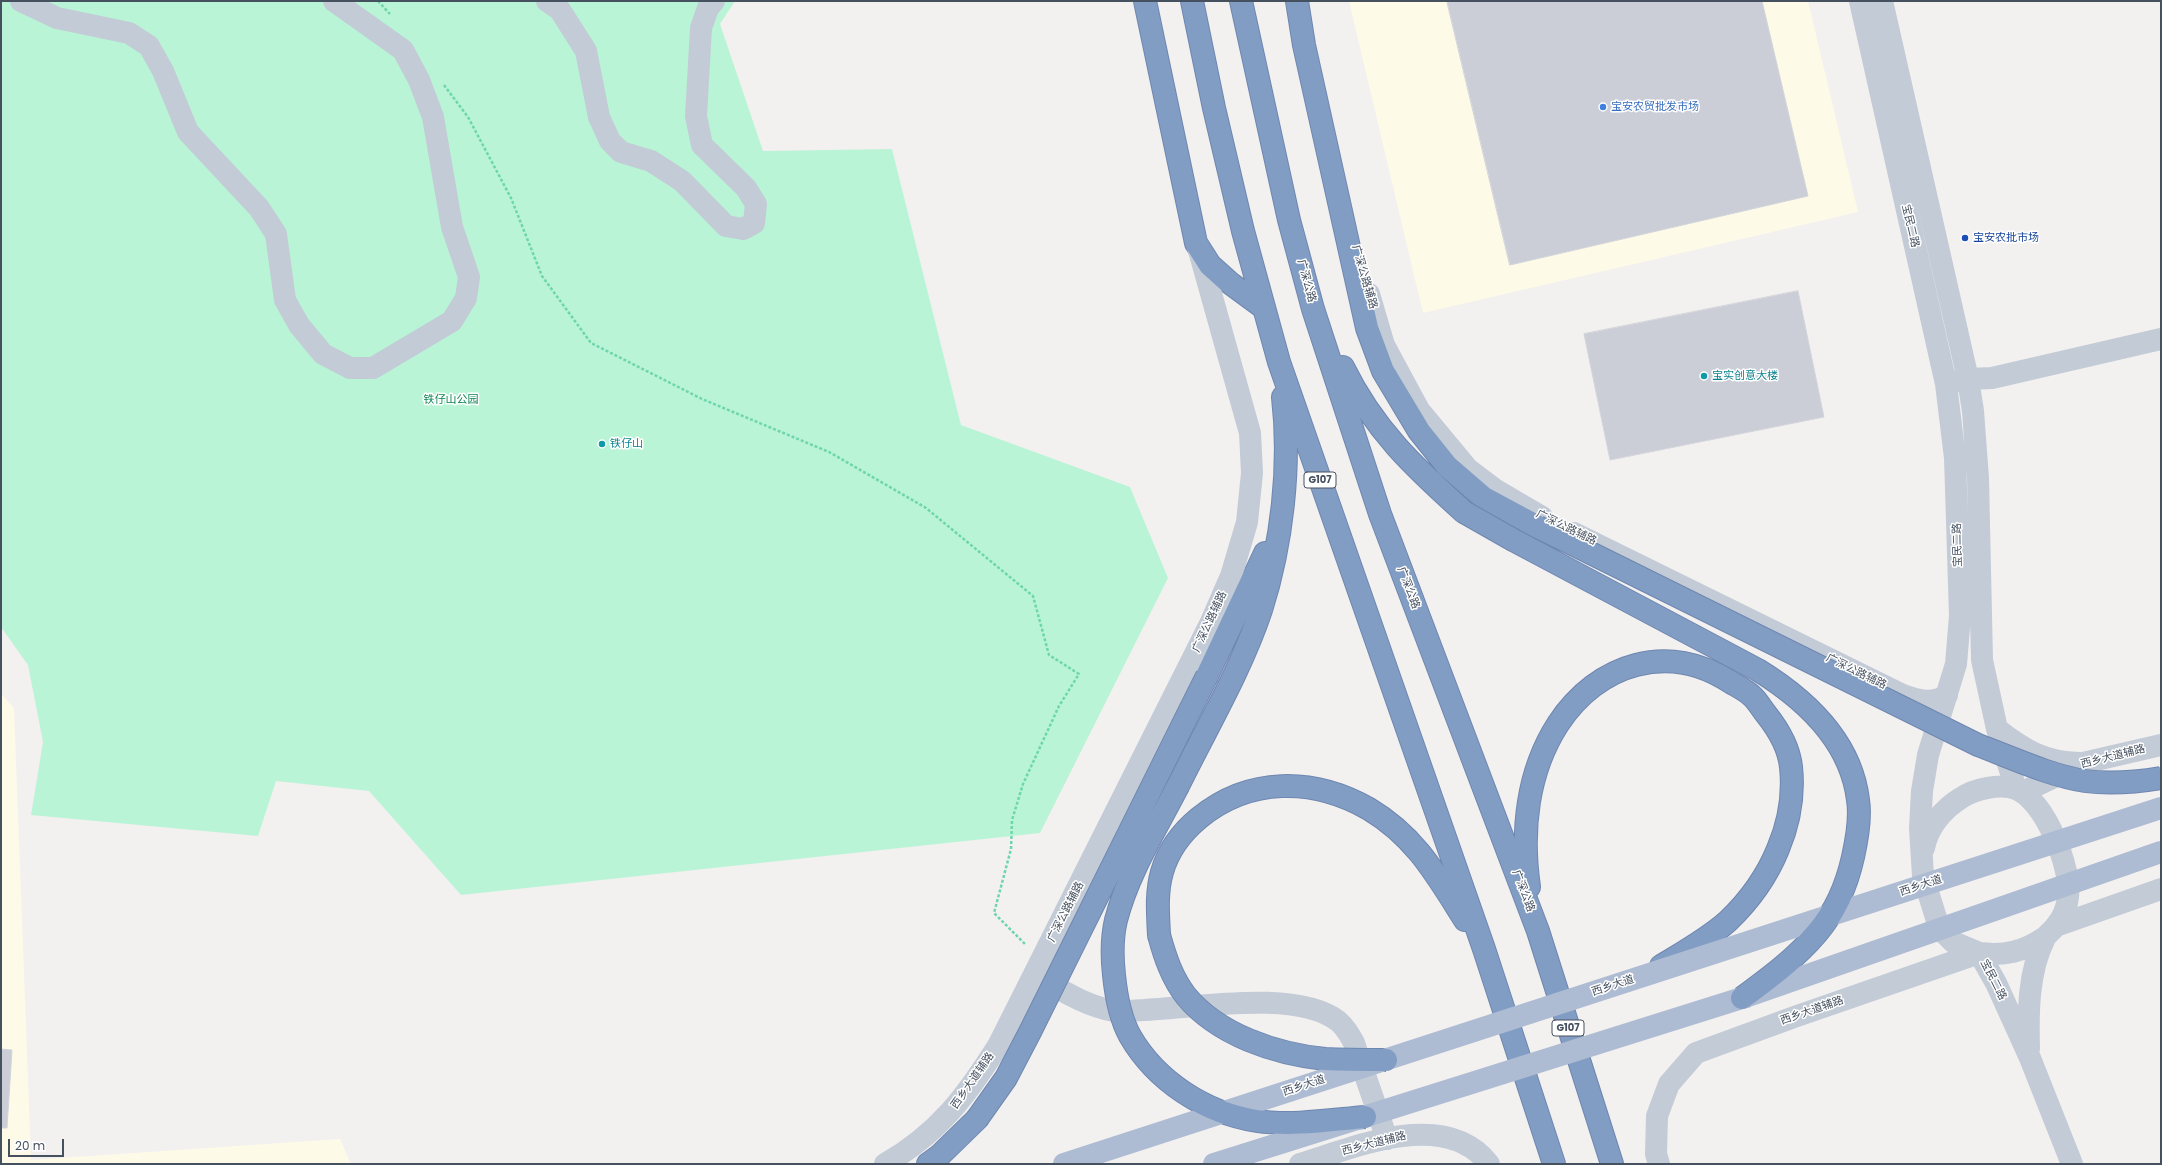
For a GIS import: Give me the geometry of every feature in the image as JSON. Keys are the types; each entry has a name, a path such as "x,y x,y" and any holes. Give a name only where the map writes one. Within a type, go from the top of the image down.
{"highway":[{"path":"1145,1 1196,243 1210,265 1230,283 1264,308"},
{"name":"G107","path":"1192,1 1214,108 1243,231 1279,362 1484,949 1554,1164"},
{"name":"广深公路","path":"1241,1 1289,220 1313,309 1380,514 1538,931 1612,1164"},
{"path":"1297,1 1304,44 1367,328 1383,371 1419,431 1447,466 1484,498 1538,527 1985,747 2031,766 2085,781 2142,781 2161,778"},
{"path":"1313,309 1352,385 1381,430 1412,465 1464,512 1515,541 1758,670 1792,692 1811,710 1834,737 1849,765 1858,800 1858,835 1850,871 1838,900 1818,932 1798,955 1742,998"},
{"path":"1279,362 1285,415 1285,469 1280,521 1261,610 1244,653 1127,886 1116,922 1112,959 1116,998 1130,1035 1153,1066 1184,1093 1220,1112 1257,1121 1308,1122 1365,1117"},
{"path":"928,1164 939,1156 977,1118 1006,1078 1207,676 1280,521"},
{"path":"1538,931 1529,885 1526,827 1531,792 1551,736 1566,712 1588,689 1613,672 1645,662 1675,661 1716,672 1753,697 1779,731 1791,765 1792,799 1784,833 1771,865 1752,894 1729,920 1706,939 1645,976"},
{"path":"1386,1060 1325,1059 1285,1053 1244,1038 1211,1019 1186,996 1168,966 1159,935 1157,901 1162,871 1174,844 1192,824 1215,805 1242,793 1274,786 1303,786 1334,794 1368,809 1395,827 1423,855 1484,949"}],"main road":[{"name":"西乡大道","path":"1064,1164 2161,808"},
{"path":"1214,1164 1742,998 2161,852"}],"street":[{"path":"21,1 57,18 129,34 149,46 163,71 188,132 259,208 276,234 285,300 300,325 323,354 350,368 373,368 452,321 466,298 468,277 452,227 433,117 419,80 403,50 334,1"},
{"path":"547,1 560,10 586,50 599,117 610,141 621,152 651,161 682,180 726,226 743,229 754,223 756,204 746,188 702,146 696,116 701,28 708,8 714,1"},
{"name":"宝民二路","path":"1860,1 1946,384 1955,458 1960,616 1956,664 1928,755 1922,791 1922,876 1937,921 1944,934 1953,942 1979,953 1996,983 2030,1058 2072,1164"},
{"name":"宝民二路","path":"1882,1 1968,379 1973,411 1978,478 1982,660 1996,729 2019,790 2032,800 2043,816 2061,853 2068,878 2068,897 2064,913 2050,932 2031,985 2028,1018 2030,1058"},
{"name":"广深公路辅路","path":"1338,195 1389,357 1419,410 1468,469 1496,490 1538,515 1903,695 1929,702 1940,700 1947,695"},
{"name":"广深公路辅路","path":"1038,968 1211,622 1231,576 1247,522 1252,474 1250,433 1196,243"},
{"path":"1946,384 1968,379 1992,378 2161,339"},
{"path":"1996,729 2037,756 2052,760 2083,763"},
{"name":"西乡大道辅路","path":"1921,861 1924,845 1940,815 1951,804 1962,797 1989,788 2019,790 2083,763 2161,745"},
{"name":"西乡大道辅路","path":"1659,1164 1656,1154 1657,1116 1669,1084 1696,1053 1797,1016 1979,953 1998,955 2016,953 2050,932 2161,889"},
{"path":"1038,968 1092,1005 1115,1011 1255,1003 1301,1007 1320,1012 1338,1021 1354,1042 1387,1139"},
{"name":"西乡大道辅路","path":"885,1164 920,1141 949,1115 976,1080 999,1044 1038,968"},
{"name":"西乡大道辅路","path":"1300,1164 1387,1139 1418,1134 1455,1140 1471,1148 1489,1164"}],"path":[{"path":"378,1 392,17"},
{"path":"439,79 468,117 511,198 542,276 591,343 702,399 829,452 926,508 1033,596 1048,655 1079,674 1059,706 1023,784 1012,820 1011,849 994,913 1038,968"}],"shaded area":[{"name":"宝安农贸批发市场","path":"1349,1 1808,1 1858,212 1423,313"},
{"path":"1,694 14,708 31,1160 340,1139 351,1164 1,1164"}],"green space":[{"name":"铁仔山公园","path":"1,1 735,1 720,24 763,151 892,149 961,425 1130,487 1168,578 1040,833 461,895 369,791 276,781 258,836 31,815 43,742 28,665 1,627"}],"building":[{"name":"宝安农贸批发市场","path":"1447,1 1762,1 1808,196 1510,265"},
{"name":"宝实创意大楼","path":"1798,291 1824,417 1610,460 1584,334"},
{"path":"1,1049 12,1050 7,1128 1,1128"}],"place":[{"name":"宝安农贸批发市场","path":"1603,107"},
{"name":"宝安农批市场","path":"1965,238"},
{"name":"宝实创意大楼","path":"1704,376"},
{"name":"铁仔山","path":"602,444"}]}
